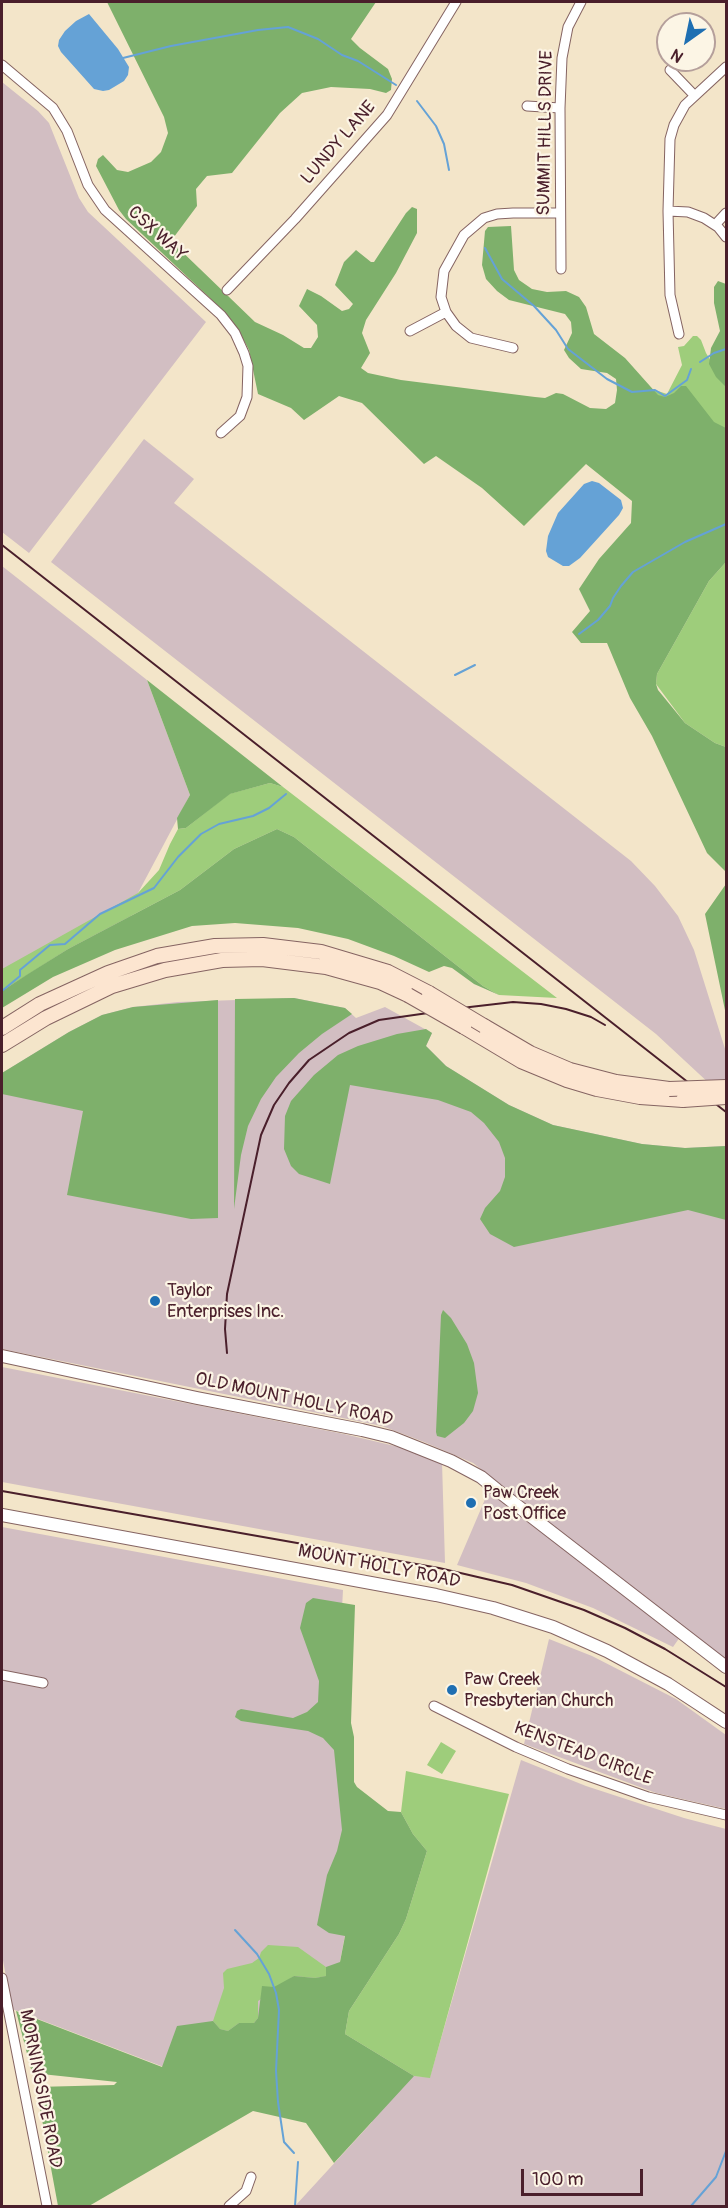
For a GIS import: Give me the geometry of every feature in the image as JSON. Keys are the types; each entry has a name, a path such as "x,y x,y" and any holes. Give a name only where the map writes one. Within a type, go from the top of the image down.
{"main road":[{"path":"2,1028 40,1004 108,973 157,956 215,946 263,945 321,952 388,972 429,993 530,1053 570,1070 616,1082 669,1089 726,1087"},
{"path":"2,1045 55,1013 112,986 165,970 222,960 262,959 326,967 380,982 408,995 521,1061 574,1082 640,1097 683,1100 726,1097"}],"street":[{"name":"LUNDY LANE","path":"227,290 309,203 387,115 456,2"},
{"name":"SUMMIT HILLS DRIVE","path":"561,269 560,108 564,43 568,27 581,2"},
{"name":"CSX WAY","path":"2,65 53,108 67,131 88,185 105,210 221,315 235,333 248,366 247,397 240,416 221,433"},
{"path":"679,334 671,304 668,211 670,139 680,113 694,95 726,67"},
{"path":"672,72 694,95"},
{"path":"527,106 560,108"},
{"path":"668,211 697,214 715,225 726,237"},
{"path":"513,348 471,338 456,326 446,312 441,297 444,271 456,246 470,228 484,218 496,214 560,213"},
{"path":"715,225 726,213"},
{"path":"410,331 446,312"},
{"name":"OLD MOUNT HOLLY ROAD","path":"2,1356 197,1398 362,1430 391,1437 451,1461 489,1484 726,1667"},
{"name":"MOUNT HOLLY ROAD","path":"2,1515 424,1593 493,1608 553,1627 607,1651 668,1684 726,1722"},
{"path":"2,1675 43,1683"},
{"name":"KENSTEAD CIRCLE","path":"434,1706 516,1747 568,1769 648,1797 726,1815"},
{"name":"MORNINGSIDE ROAD","path":"2,1978 47,2206"},
{"path":"229,2206 246,2192 250,2177"}],"shaded area":[{"path":"2,82 38,111 49,123 79,198 88,212 206,322 29,553 2,532"},
{"path":"144,439 194,479 174,503 631,861 655,886 678,916 694,950 726,1052 726,1099 656,1034 51,562"},
{"path":"2,566 147,680 190,795 138,893 131,916 68,949 2,991"},
{"path":"294,998 345,1008 356,1018 385,1007 432,1033 426,1046 446,1066 509,1105 553,1125 642,1144 685,1148 726,1146 726,1659 473,1463 424,1442 382,1426 2,1349 2,1073 69,1032 102,1015 133,1007 178,1002"},
{"path":"2,1367 344,1434 416,1451 442,1462 445,1563 2,1482"},
{"path":"489,1490 680,1637 673,1647 593,1608 526,1583 457,1565"},
{"path":"2,1527 343,1590 336,1722 351,1904 328,2024 414,2076 430,2077 521,1760 586,1786 684,1818 726,1829 726,2206 295,2206 372,2122 169,2069 12,2009 2,1955"},
{"path":"549,1639 592,1656 676,1699 726,1735 726,1809 656,1793 524,1744"}],"green space":[{"path":"107,2 376,2 351,39 388,69 392,79 391,90 386,93 370,89 331,87 302,93 280,113 232,173 207,176 196,189 197,206 171,241 255,322 304,348 311,348 318,337 317,325 299,306 307,289 342,311 349,309 353,304 335,285 344,262 356,250 374,262 412,207 417,209 417,233 396,273 366,320 362,333 370,353 361,368 368,373 401,380 545,398 556,393 563,394 590,408 606,409 615,403 616,379 607,373 581,369 569,358 564,350 572,333 571,322 565,314 509,300 486,279 482,265 485,231 488,227 511,226 514,270 519,280 532,289 547,292 566,291 579,297 586,307 594,334 625,358 658,395 665,397 674,393 681,386 686,386 714,422 726,428 726,562 709,581 657,674 656,684 658,690 685,723 715,743 726,747 726,872 707,853 652,736 630,698 607,643 581,643 572,632 590,611 579,589 599,559 631,523 632,501 586,464 524,526 482,488 436,456 424,464 362,403 339,396 304,420 291,408 258,394 249,350 238,329 212,300 126,219 96,166 98,159 103,155 117,170 128,172 151,162 161,152 168,133 164,117"},
{"path":"718,281 726,284 726,387 716,377 709,364 711,348 720,331 714,303 714,287"},
{"path":"693,336 701,340 706,353 723,381 726,382 726,433 667,422 646,387 667,394 682,365 678,347 684,346"},
{"path":"726,562 726,747 715,743 685,723 656,684 657,674 709,581"},
{"path":"147,680 283,787 270,783 230,794 186,828 178,829 177,818 190,795"},
{"path":"270,783 283,787 557,998 499,995 483,986 294,837 277,829 234,849 180,890 68,949 2,991 2,969 138,893 159,870 178,829 186,828 229,794"},
{"path":"277,829 294,837 483,986 499,995 474,984 452,968 444,966 429,972 348,939 298,928 235,923 192,926 115,950 53,977 2,1008 2,991 28,974 68,949 180,890 234,849"},
{"path":"726,884 726,1015 705,914"},
{"path":"294,998 345,1008 352,1014 299,1053 276,1077 261,1099 248,1126 241,1155 234,1209 235,999"},
{"path":"218,1000 218,1218 191,1219 67,1195 83,1111 2,1094 2,1073 69,1032 102,1015 133,1007"},
{"path":"426,1029 432,1033 426,1046 446,1066 509,1105 553,1125 642,1144 685,1148 726,1146 726,1220 688,1210 514,1247 490,1234 480,1219 485,1208 500,1191 505,1177 505,1158 499,1142 484,1123 471,1112 438,1100 350,1085 330,1184 299,1174 291,1166 284,1149 285,1116 291,1101 314,1075 338,1055 397,1034"},
{"path":"443,1310 451,1318 467,1344 474,1363 478,1393 473,1411 464,1423 445,1438 437,1436 436,1432"},
{"path":"313,1598 355,1605 351,1723 354,1737 354,1782 357,1787 388,1811 401,1812 413,1834 427,1851 406,1919 399,1934 349,2011 345,2034 414,2076 334,2163 306,2123 253,2111 89,2206 58,2206 36,2087 114,2085 117,2082 32,2073 16,2011 162,2067 177,2026 213,2021 220,2029 228,2031 239,2023 254,2023 258,2018 262,1986 274,1987 294,1976 315,1978 326,1976 326,1967 340,1962 345,1936 329,1933 317,1925 327,1875 337,1851 342,1830 334,1750 323,1738 308,1731 241,1721 235,1717 237,1711 241,1709 293,1718 307,1712 318,1702 319,1681 300,1628 306,1603"},
{"path":"441,1742 456,1751 442,1774 427,1765"},
{"path":"406,1771 509,1794 430,2078 414,2076 345,2034 349,2011 399,1934 406,1919 427,1851 413,1834 401,1812"},
{"path":"268,1945 298,1947 326,1967 327,1976 315,1978 294,1976 258,2001 258,2018 254,2023 239,2023 228,2031 220,2029 213,2021 224,1988 223,1973 227,1969 252,1963 259,1958"}],"water":[{"path":"89,14 118,49 129,67 124,81 109,90 94,89 58,46 65,31 76,21"},
{"path":"592,481 599,483 621,500 623,508 580,558 569,566 563,566 548,557 546,551 548,536 558,513 584,484"}],"waterway":[{"path":"123,58 171,46 258,30 288,27 318,39 396,85"},
{"path":"417,101 436,126 444,144 449,170"},
{"path":"485,248 502,279 534,306 556,330 568,349 607,379 632,392 655,390 665,396 687,380 691,369"},
{"path":"700,362 726,349"},
{"path":"579,634 598,620 633,572 685,542 726,524"},
{"path":"455,675 475,665"},
{"path":"2,991 20,976 20,970 50,945 65,944 100,914 154,888 178,857 201,834 219,824 253,816 269,808 286,794"},
{"path":"235,1930 257,1954 269,1974 276,1993 279,2010 276,2071 278,2102 284,2142 294,2153"},
{"path":"691,2206 716,2177 726,2151"},
{"path":"295,2206 298,2162"}],"railway":[{"path":"2,545 726,1112"},
{"path":"227,1353 225,1329 227,1294 261,1135 274,1105 309,1060 349,1033 379,1020 470,1007 513,1002 541,1004 591,1017 605,1025"},
{"path":"2,1491 439,1568 512,1585 584,1610 625,1628 665,1649 726,1687"}],"place":[{"name":"Taylor Enterprises Inc.","path":"155,1301"},
{"name":"Paw Creek Post Office","path":"471,1503"},
{"name":"Paw Creek Presbyterian Church","path":"452,1690"}]}
